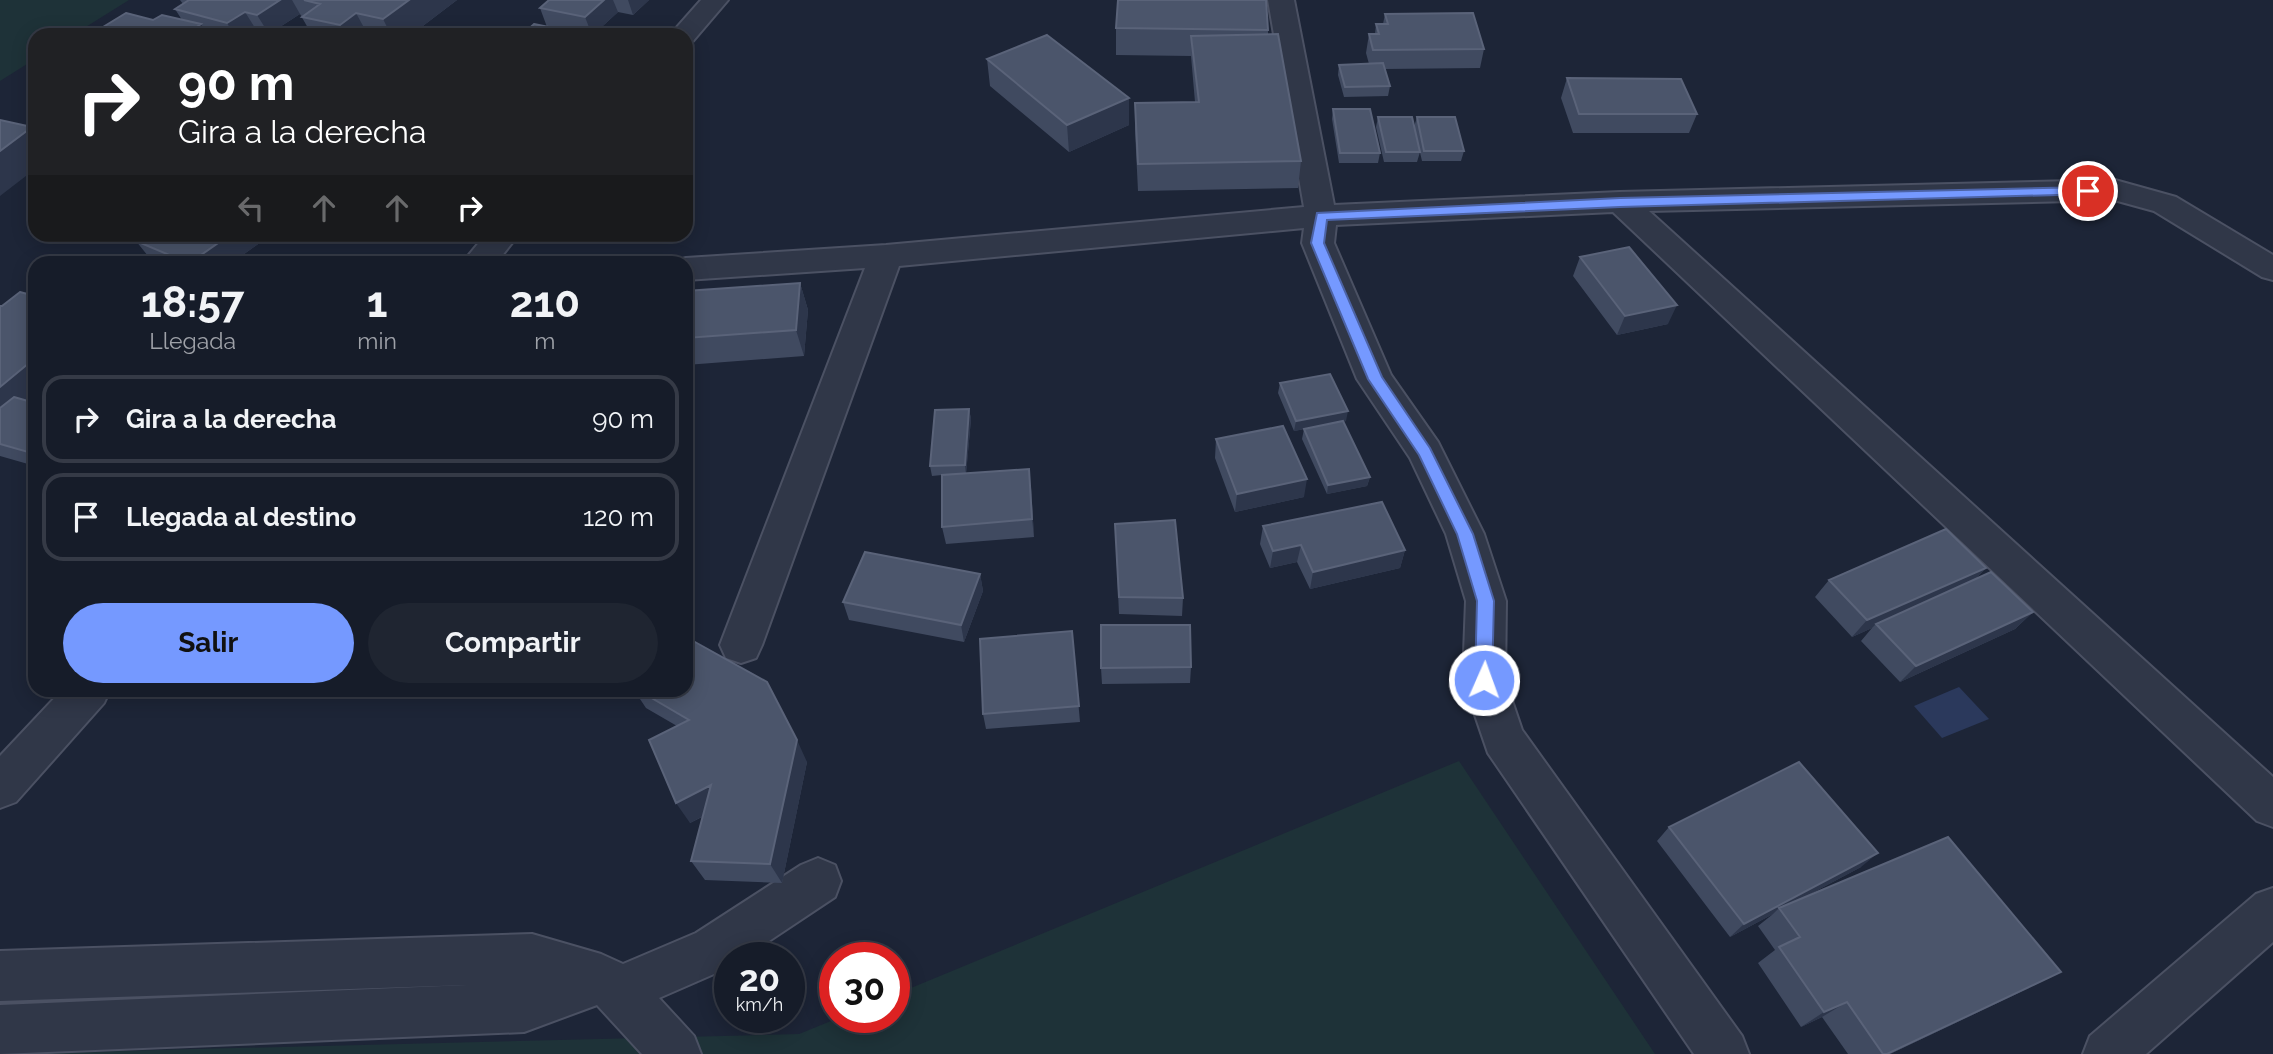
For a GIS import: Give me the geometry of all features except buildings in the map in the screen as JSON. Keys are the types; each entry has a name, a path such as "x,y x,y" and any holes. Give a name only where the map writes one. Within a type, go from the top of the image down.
{"street":[{"path":"689,28 715,0"},
{"path":"1281,0 1321,216 1318,243 1376,379 1425,452 1465,534 1486,601 1484,680 1503,739 1724,1054"},
{"path":"693,269 886,256 1321,216 1620,202 2115,190 2165,204 2273,269"},
{"path":"1620,202 2273,806"},
{"path":"484,256 497,242"},
{"path":"741,645 886,256"},
{"path":"0,787 83,697"},
{"path":"0,1030 524,1007 610,985 713,950 818,881"},
{"path":"2108,1054 2273,911"},
{"path":"0,976 532,958 610,985 676,1054"},
{"path":"248,1019 272,967"}],"shaded area":[{"path":"0,0 129,0 84,28 28,28 28,63 0,81"},
{"path":"1459,761 1655,1054 0,1054 799,1034 819,1026 819,1033 910,1033 910,988"}],"water":[{"path":"1959,687 1989,719 1942,738 1914,706"}],"route":[{"path":"1484,680 1486,601 1465,534 1425,452 1376,379 1318,243 1321,216 1620,202 2088,191"}]}
